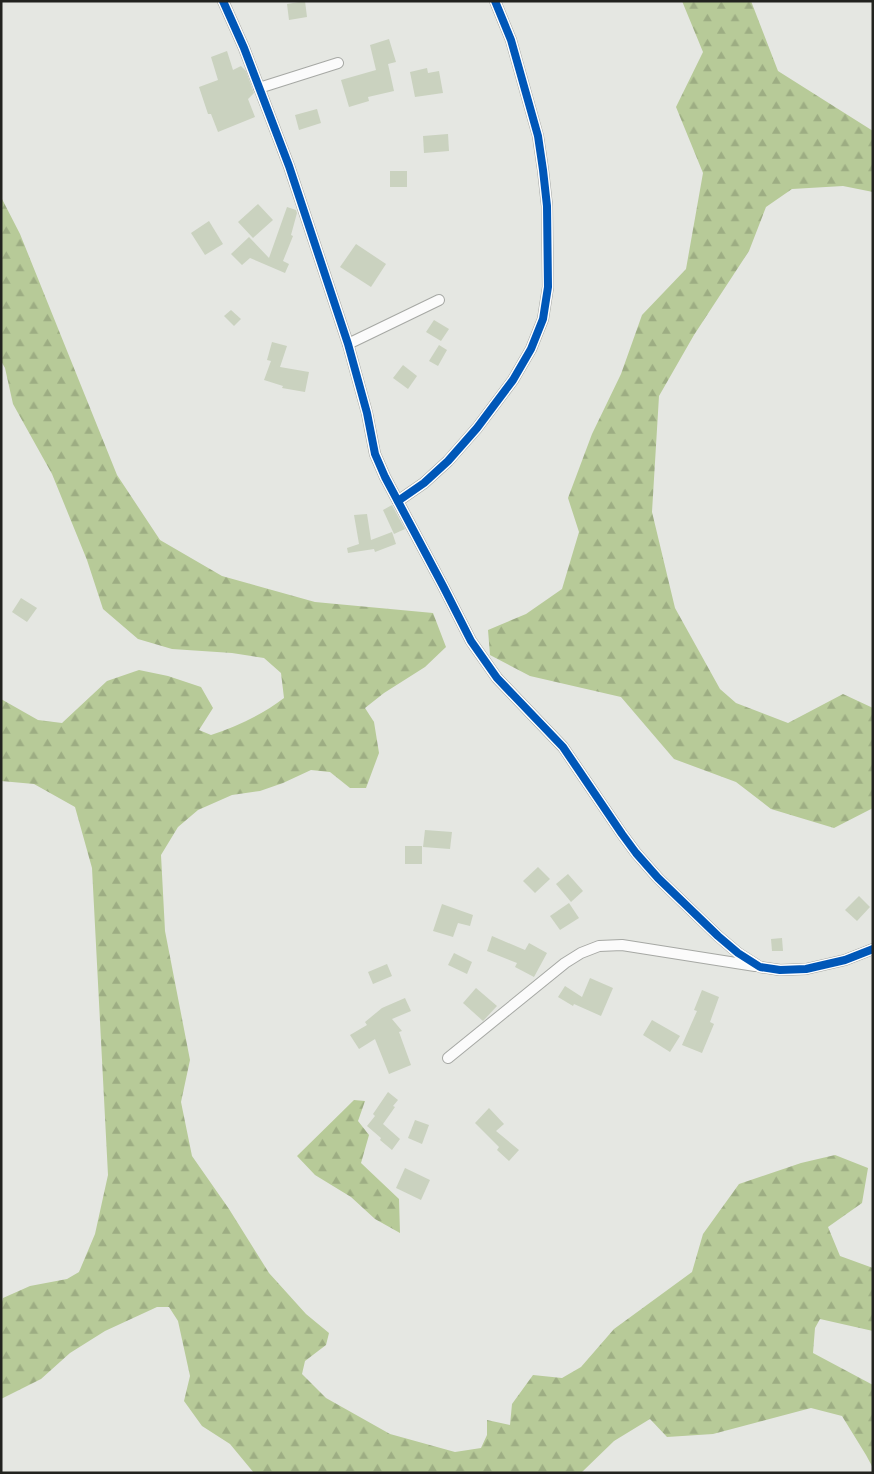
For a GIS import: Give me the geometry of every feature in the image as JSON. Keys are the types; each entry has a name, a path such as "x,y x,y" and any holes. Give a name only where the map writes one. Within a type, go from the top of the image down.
{"street":[{"path":"223,1 289,166 348,344 367,413 375,454 385,477 471,641 497,678 563,748 622,834 658,878 718,936 738,953 760,967"},
{"path":"398,500 424,483 448,461 477,428 513,380 531,349 543,319 548,287 547,215 541,153 511,40 495,1"},
{"path":"259,88 338,63"},
{"path":"348,344 439,300"},
{"path":"448,1058 565,963 581,953 599,946 622,945 780,970 806,969 845,960 873,949"}],"green space":[{"path":"682,1 751,1 778,71 873,131 873,192 843,186 792,189 766,207 749,251 694,335 659,396 652,512 675,608 720,689 736,703 788,723 843,694 873,708 873,808 834,828 771,809 736,782 674,759 621,697 530,676 490,655 488,630 526,614 562,589 579,532 568,498 592,434 621,374 642,315 686,269 703,173 676,107 703,52"},
{"path":"1,197 20,234 117,475 160,540 222,576 315,602 433,613 446,647 425,667 384,693 365,708 374,722 379,753 366,788 350,788 330,772 311,770 260,791 232,795 198,810 178,827 161,855 165,931 190,1060 181,1102 192,1156 229,1209 269,1273 306,1314 329,1333 326,1345 305,1361 302,1374 326,1398 390,1434 455,1452 481,1448 487,1435 487,1420 510,1425 512,1404 533,1375 562,1378 581,1367 614,1329 692,1272 703,1234 739,1184 801,1163 835,1155 868,1168 862,1203 828,1227 840,1256 873,1268 873,1331 820,1319 815,1328 813,1353 873,1385 873,1468 842,1416 811,1408 713,1434 667,1437 650,1419 614,1441 581,1473 254,1473 230,1444 202,1426 184,1401 190,1376 178,1321 169,1307 157,1307 105,1331 70,1353 41,1379 1,1399 1,1306 3,1298 30,1286 67,1279 79,1272 95,1234 108,1175 92,868 75,807 34,784 1,781 1,699 38,720 62,723 107,681 139,670 168,676 201,687 213,708 199,730 211,735 267,710 284,698 281,673 264,658 232,653 172,649 138,639 103,609 87,560 52,474 13,404 5,368 1,361"},
{"path":"354,1100 365,1101 358,1121 369,1135 361,1163 399,1199 400,1233 375,1219 351,1197 315,1175 297,1156"}],"building":[{"path":"305,1 307,17 289,20 287,4"},
{"path":"389,39 396,62 388,64 394,91 368,97 369,101 349,107 341,80 376,70 370,45"},
{"path":"227,51 233,70 241,66 246,71 254,93 248,99 255,117 218,132 211,114 208,114 199,87 218,80 211,57"},
{"path":"427,68 428,73 439,71 443,93 415,97 410,72"},
{"path":"317,109 321,123 299,130 295,115"},
{"path":"448,134 449,151 424,153 423,136"},
{"path":"390,171 407,171 407,187 390,187"},
{"path":"258,204 273,220 253,238 238,222"},
{"path":"287,207 296,210 297,213 291,235 293,236 283,261 289,264 285,273 250,258 242,265 231,254 249,237 269,258"},
{"path":"209,221 223,244 205,255 191,233"},
{"path":"356,244 386,264 371,287 340,267"},
{"path":"231,310 241,319 234,326 224,316"},
{"path":"434,320 449,329 441,341 426,332"},
{"path":"272,342 287,346 280,367 309,372 305,392 282,388 283,386 264,380 271,361 267,360"},
{"path":"439,345 447,350 438,366 429,361"},
{"path":"403,365 417,376 408,389 393,378"},
{"path":"392,505 405,529 394,534 383,510"},
{"path":"367,514 371,540 392,532 396,544 375,552 374,549 348,553 347,548 359,544 354,515"},
{"path":"21,598 37,608 27,622 12,612"},
{"path":"425,830 452,832 450,849 423,847"},
{"path":"405,846 422,846 422,864 405,864"},
{"path":"538,867 550,879 535,893 523,881"},
{"path":"568,874 583,891 571,902 556,884"},
{"path":"859,896 870,907 857,921 845,910"},
{"path":"569,903 579,918 560,930 550,916"},
{"path":"442,904 473,915 470,926 458,923 453,937 433,931"},
{"path":"492,936 525,950 529,943 547,953 534,977 515,967 517,963 487,951"},
{"path":"782,938 783,951 772,951 771,939"},
{"path":"454,953 472,962 467,974 448,965"},
{"path":"387,964 392,976 373,984 368,972"},
{"path":"590,978 613,988 601,1016 574,1004 573,1006 558,997 565,986 582,997"},
{"path":"476,988 497,1006 483,1021 463,1003"},
{"path":"702,990 719,997 710,1022 714,1024 702,1053 682,1045 697,1011 694,1010"},
{"path":"405,998 411,1011 392,1019 402,1031 399,1032 411,1065 389,1074 375,1039 359,1049 350,1035 367,1025 365,1022 382,1008"},
{"path":"652,1020 680,1036 670,1052 643,1035"},
{"path":"388,1092 398,1100 383,1124 400,1139 392,1150 367,1126 375,1116 373,1114"},
{"path":"489,1108 504,1124 496,1131 519,1150 509,1161 497,1150 499,1147 475,1123"},
{"path":"415,1120 429,1125 422,1144 408,1138"},
{"path":"405,1168 430,1180 421,1200 396,1188"}],"cycle path":[{"path":"223,1 244,48 289,166 348,344 367,413 375,454 385,477 471,641 497,678 563,747 636,853 658,878 738,953 760,967 780,970 806,969 845,960 873,949"},
{"path":"398,501 424,483 448,461 477,428 513,380 531,349 543,319 548,287 547,206 538,136 511,40 495,1"}]}
